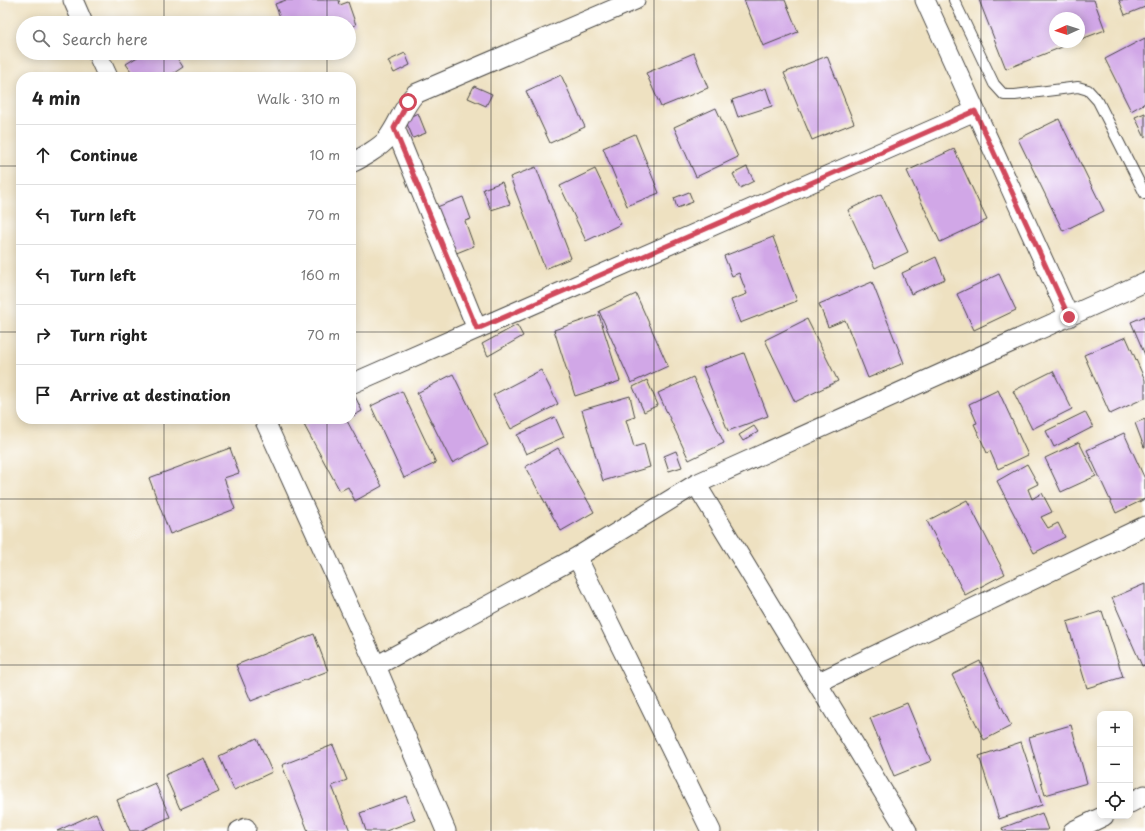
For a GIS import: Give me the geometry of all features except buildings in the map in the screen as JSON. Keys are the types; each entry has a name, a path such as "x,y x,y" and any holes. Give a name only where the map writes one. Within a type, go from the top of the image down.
{"street":[{"path":"73,0 80,16"},
{"path":"356,160 386,141 408,102 415,94 635,0"},
{"path":"925,0 1069,317"},
{"path":"100,60 106,72"},
{"path":"356,382 975,111"},
{"path":"394,128 477,329"},
{"path":"376,666 577,557 696,484 1145,282"},
{"path":"269,424 376,666 446,831"},
{"path":"696,484 907,831"},
{"path":"817,683 1145,526"},
{"path":"577,557 711,831"},
{"path":"1133,801 1145,795"},
{"path":"1073,831 1098,819"}],"lane":[{"path":"954,0 994,84 1004,95 1078,87 1088,90 1098,101 1145,194"}],"route":[{"path":"408,102 394,128 477,329 975,111 1069,317"}]}
